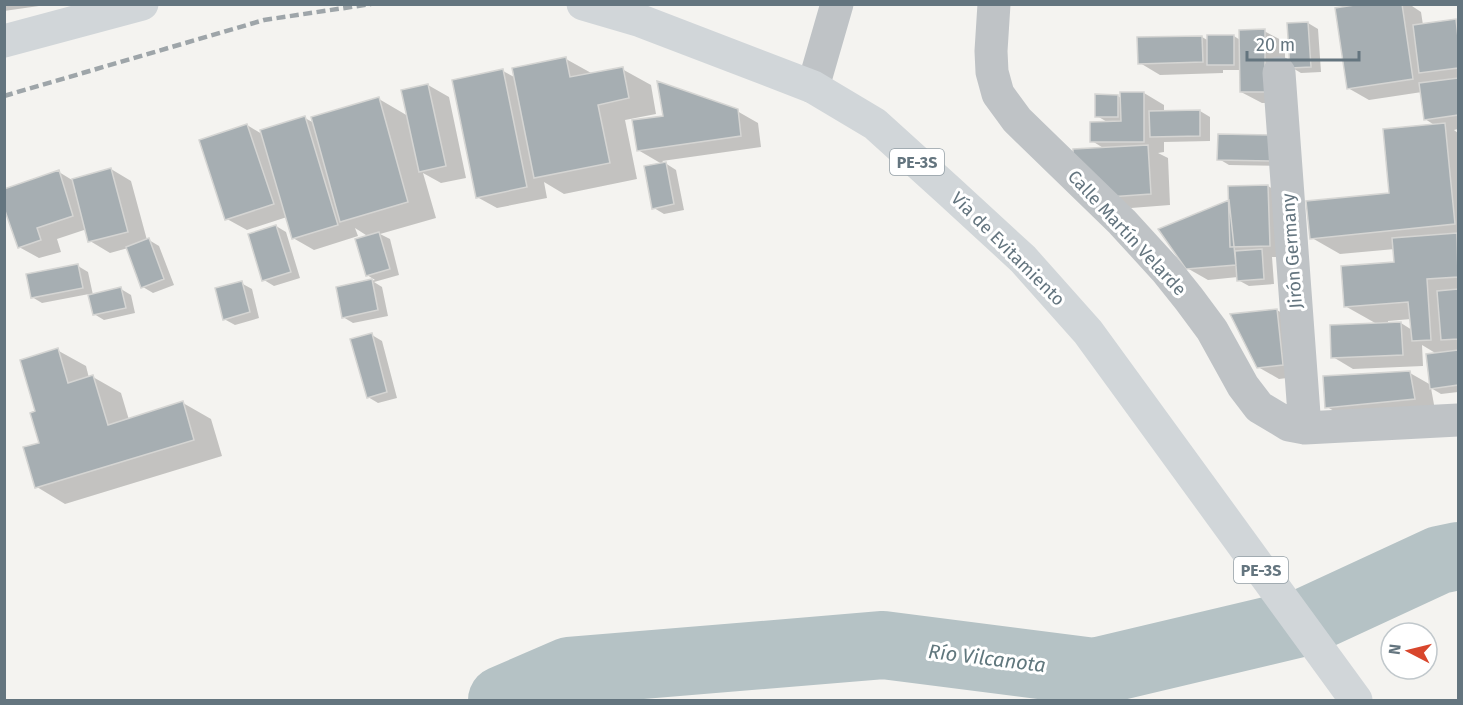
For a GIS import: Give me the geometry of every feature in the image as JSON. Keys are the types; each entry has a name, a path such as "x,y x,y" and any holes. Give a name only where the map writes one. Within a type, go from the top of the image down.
{"highway":[{"path":"4,41 142,4"},
{"name":"Vía de Evitamiento","path":"583,4 642,21 813,87 875,124 1023,259 1088,332 1356,700"}],"street":[{"path":"813,87 837,4"},
{"name":"Calle Martín Velarde","path":"994,4 991,51 992,72 998,94 1017,120 1122,222 1165,269 1212,330 1243,386 1259,407 1288,425 1305,429 1458,420"},
{"name":"Jirón Germany","path":"1279,73 1305,429"}],"building":[{"path":"1361,4 1402,4 1413,79 1347,89 1335,8"},
{"path":"1456,19 1458,68 1419,73 1413,25"},
{"path":"1308,22 1311,67 1290,68 1287,23"},
{"path":"1265,29 1265,92 1240,92 1239,30"},
{"path":"1207,35 1234,35 1234,65 1207,65"},
{"path":"1202,36 1203,62 1138,64 1137,37"},
{"path":"566,57 570,77 623,67 629,98 598,105 610,163 534,178 512,68"},
{"path":"503,69 527,187 476,198 452,80"},
{"path":"1458,78 1458,115 1424,120 1419,83"},
{"path":"657,81 738,109 741,136 637,151 632,120 663,116"},
{"path":"428,84 446,166 419,172 401,90"},
{"path":"1120,92 1144,92 1144,142 1090,142 1090,122 1121,121"},
{"path":"1095,94 1118,95 1118,117 1095,117"},
{"path":"379,97 408,202 340,222 311,117"},
{"path":"1200,110 1200,136 1150,137 1149,111"},
{"path":"305,116 338,225 292,239 260,130"},
{"path":"1445,123 1455,224 1310,239 1306,201 1389,193 1383,129"},
{"path":"247,124 274,204 225,220 199,140"},
{"path":"1218,134 1271,135 1270,161 1217,160"},
{"path":"1148,145 1151,194 1109,197 1073,157 1073,149"},
{"path":"666,162 674,204 652,209 644,166"},
{"path":"111,168 128,232 88,242 72,179"},
{"path":"59,170 73,216 37,228 41,240 18,248 4,208 4,189"},
{"path":"1268,185 1270,246 1230,247 1228,186"},
{"path":"1229,200 1236,265 1186,269 1158,229"},
{"path":"276,225 291,272 262,281 248,234"},
{"path":"379,232 390,269 366,276 355,239"},
{"path":"1457,233 1458,277 1427,279 1431,340 1412,341 1408,302 1344,307 1341,266 1394,262 1392,238"},
{"path":"149,238 164,279 141,288 126,247"},
{"path":"1262,249 1264,279 1237,281 1235,251"},
{"path":"78,264 83,288 31,298 26,274"},
{"path":"372,279 378,310 342,318 336,287"},
{"path":"242,281 250,312 223,320 215,288"},
{"path":"121,287 126,308 93,315 88,295"},
{"path":"1458,289 1458,339 1441,340 1437,291"},
{"path":"1277,309 1283,365 1257,368 1230,314"},
{"path":"1401,322 1403,355 1331,358 1330,325"},
{"path":"372,333 387,392 367,398 350,339"},
{"path":"58,348 68,383 93,375 108,425 183,401 194,440 35,488 23,447 39,443 30,413 35,411 20,360"},
{"path":"1458,350 1458,385 1430,389 1426,354"},
{"path":"1410,371 1415,399 1325,408 1323,376"}],"waterway":[{"name":"Río Vilcanota","path":"502,700 569,671 883,645 1094,672 1305,622 1439,560 1458,556"}],"railway":[{"path":"4,96 264,20 371,4"}]}
